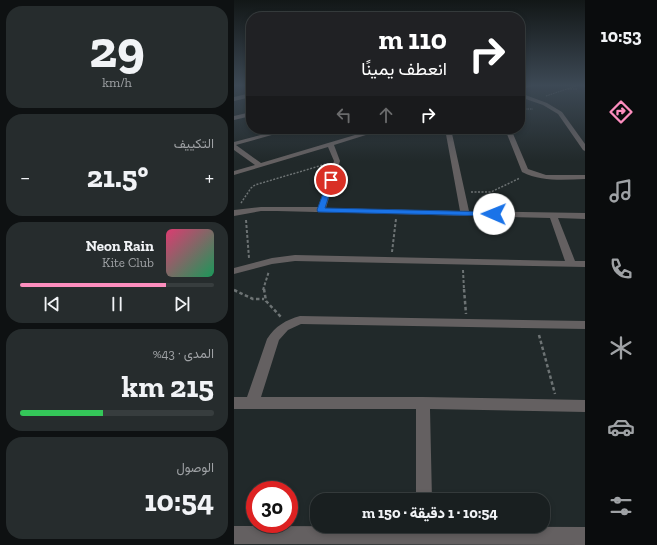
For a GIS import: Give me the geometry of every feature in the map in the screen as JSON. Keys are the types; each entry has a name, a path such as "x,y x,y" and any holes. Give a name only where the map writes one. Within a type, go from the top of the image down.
{"street":[{"path":"556,110 560,113 584,148"},
{"path":"234,118 246,115"},
{"path":"234,142 263,134"},
{"path":"234,142 268,134"},
{"path":"234,173 365,134"},
{"path":"449,134 465,214"},
{"path":"510,134 525,170 530,174 546,177 585,177"},
{"path":"321,210 337,160 330,144"},
{"path":"234,147 260,165"},
{"path":"234,212 261,209 585,216"},
{"path":"552,215 571,263"},
{"path":"234,271 272,261 295,258 585,264"},
{"path":"252,403 273,339 278,331 288,324 300,320 585,325"},
{"path":"234,403 423,403 585,406"},
{"path":"423,403 424,493"},
{"path":"234,535 310,533"},
{"path":"456,533 528,540 585,536"}],"path":[{"path":"234,212 251,188 255,185 337,160"},
{"path":"461,192 491,192 530,174"},
{"path":"245,211 249,266"},
{"path":"391,260 397,212"},
{"path":"272,261 262,293 264,300 288,324"},
{"path":"462,261 467,323"},
{"path":"234,290 253,299 264,300"},
{"path":"536,324 558,406"}],"route":[{"path":"331,180 321,210 494,214"}]}
